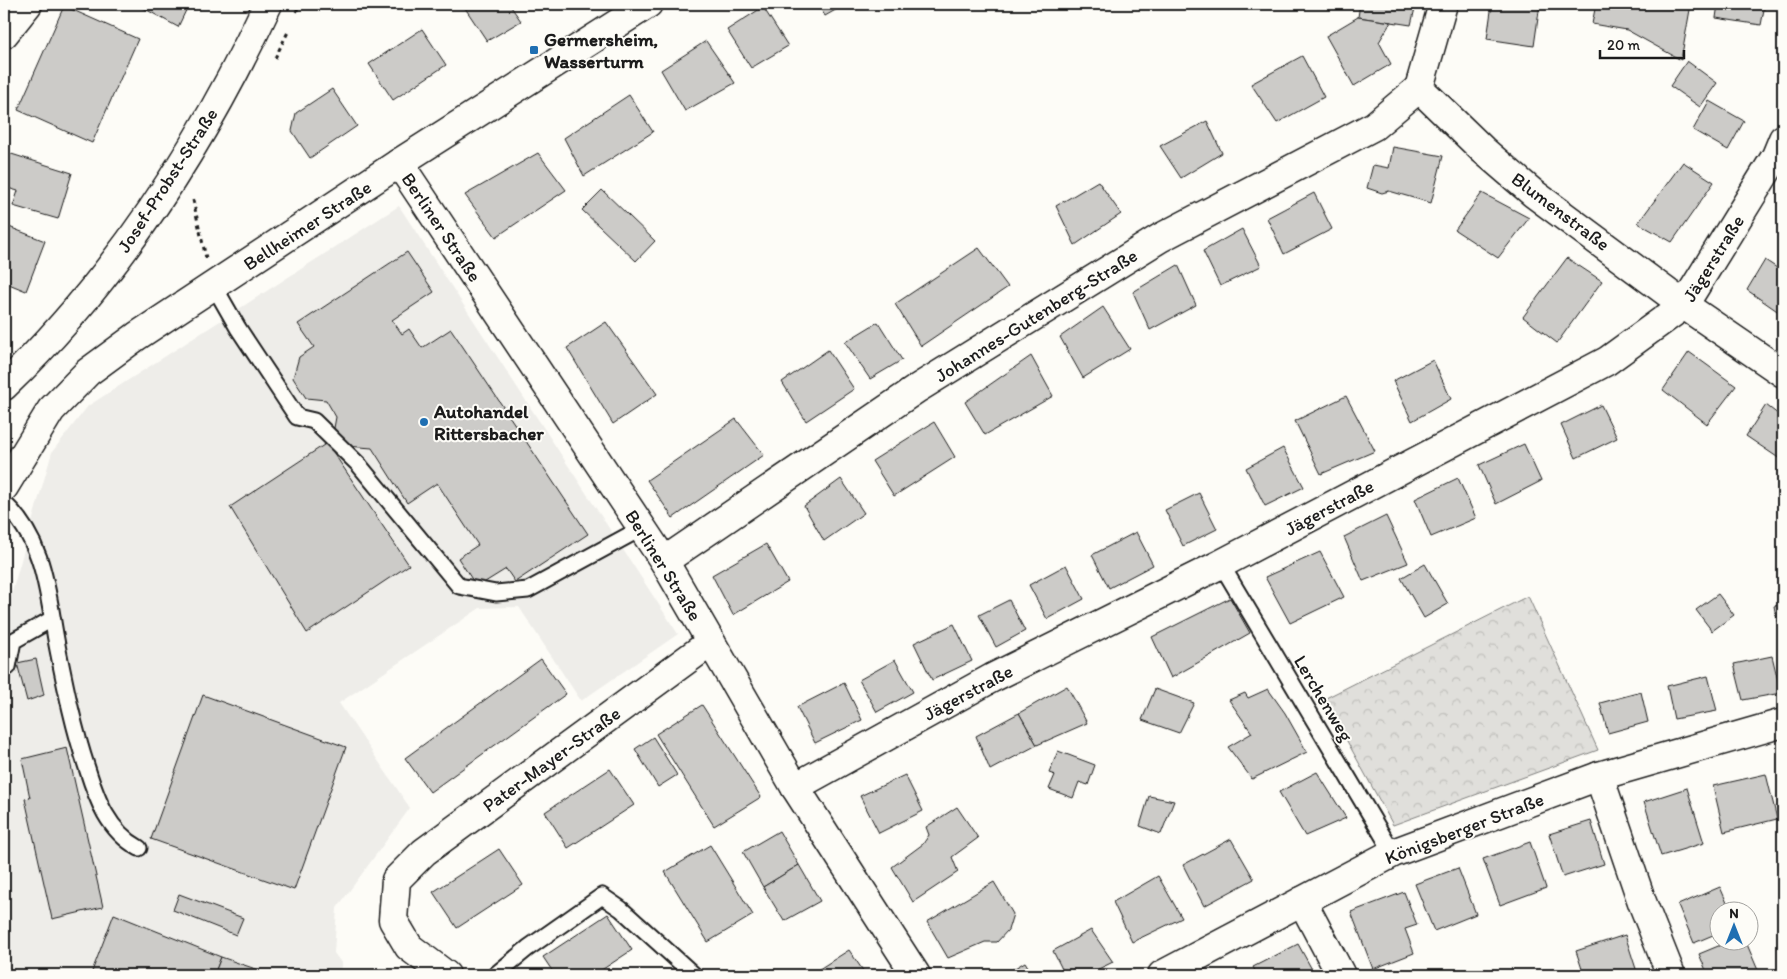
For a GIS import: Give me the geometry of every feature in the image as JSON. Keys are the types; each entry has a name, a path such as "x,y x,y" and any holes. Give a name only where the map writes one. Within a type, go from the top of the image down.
{"street":[{"path":"4,34 28,4"},
{"name":"Josef-Probst-Straße","path":"4,386 59,330 142,226 188,156 268,4"},
{"name":"Bellheimer Straße","path":"4,487 51,410 88,372 137,336 210,274 399,163 648,4"},
{"path":"1419,88 1443,4"},
{"name":"Blumenstraße","path":"1419,88 1483,150 1533,193 1684,305 1783,373"},
{"name":"Johannes-Gutenberg-Straße","path":"664,561 926,383 1160,238 1374,126 1419,88"},
{"name":"Jägerstraße","path":"795,787 992,678 1221,564 1607,361 1684,305 1766,172 1783,140"},
{"name":"Berliner Straße","path":"399,163 664,561 795,787 916,975"},
{"name":"Pater-Mayer-Straße","path":"446,975 410,947 393,920 396,880 424,852 711,642"},
{"name":"Königsberger Straße","path":"1162,975 1393,853 1599,776 1783,723"},
{"path":"1599,776 1642,902 1671,975"},
{"path":"1302,901 1341,975"}],"lane":[{"path":"210,274 238,328 297,417 314,422 359,465 459,586 496,593 528,590 642,528"},
{"path":"4,503 18,517 35,544 45,579 73,725 98,804 124,840 139,848"},
{"name":"Lerchenweg","path":"1221,564 1393,853"},
{"path":"8,667 13,641 52,619"},
{"path":"495,975 528,948 602,896 621,909 694,975"}],"path":[{"path":"193,200 210,274"}],"shaded area":[{"path":"399,206 678,634 581,701 519,607 480,608 339,703 410,808 337,908 334,953 342,964 338,975 4,975 4,620 52,452 88,406"}],"green space":[{"path":"1528,596 1598,750 1393,825 1324,699"}],"building":[{"path":"136,4 189,4 178,27"},
{"path":"464,4 509,4 521,21 487,41"},
{"path":"818,4 846,4 825,16"},
{"path":"1360,4 1416,4 1411,25 1358,17"},
{"path":"1492,4 1540,4 1534,46 1487,39"},
{"path":"1596,4 1691,4 1681,60 1627,30 1592,24"},
{"path":"1718,4 1765,4 1761,25 1716,18"},
{"path":"64,6 138,39 92,143 18,110"},
{"path":"763,7 788,46 751,68 727,30"},
{"path":"1358,17 1391,22 1379,42 1391,64 1354,86 1326,36"},
{"path":"422,29 446,65 393,100 369,64"},
{"path":"706,41 735,83 685,111 661,70"},
{"path":"1302,56 1324,97 1277,123 1251,84"},
{"path":"1687,61 1717,83 1700,107 1670,86"},
{"path":"332,89 357,126 310,158 292,131 296,113"},
{"path":"629,95 653,132 584,176 564,138"},
{"path":"1709,101 1744,121 1728,150 1693,130"},
{"path":"1207,121 1222,153 1181,178 1160,146"},
{"path":"1393,147 1443,156 1431,203 1389,191 1382,193 1367,188 1373,165 1389,168"},
{"path":"5,152 72,173 58,219 13,206 18,191 4,187"},
{"path":"538,153 566,190 496,237 465,195"},
{"path":"1683,162 1714,182 1672,242 1638,223"},
{"path":"1098,181 1121,214 1075,245 1056,206"},
{"path":"602,190 655,241 636,261 582,210"},
{"path":"1314,193 1332,229 1284,254 1267,218"},
{"path":"1482,193 1529,218 1498,258 1455,230"},
{"path":"4,225 45,241 26,291 4,282"},
{"path":"1242,229 1261,266 1220,286 1203,251"},
{"path":"979,248 1008,287 921,346 895,304"},
{"name":"Autohandel Rittersbacher","path":"407,252 434,292 392,320 402,334 409,329 422,348 451,329 588,534 515,582 506,569 477,587 458,558 478,545 437,483 407,503 372,448 347,446 334,428 336,417 326,400 306,398 293,378 299,357 314,347 298,324"},
{"path":"1567,258 1602,281 1557,343 1523,317"},
{"path":"1765,260 1783,272 1783,315 1747,290"},
{"path":"1178,265 1196,305 1150,330 1133,292"},
{"path":"1103,307 1130,349 1083,378 1060,337"},
{"path":"606,322 657,394 613,424 567,348"},
{"path":"878,322 902,360 870,379 845,342"},
{"path":"828,350 854,389 806,421 782,382"},
{"path":"1689,352 1736,386 1707,424 1663,390"},
{"path":"1031,356 1053,396 985,435 965,402"},
{"path":"1433,360 1451,399 1412,421 1393,381"},
{"path":"1346,396 1375,451 1321,474 1295,421"},
{"path":"1601,405 1617,438 1576,458 1561,425"},
{"path":"1766,405 1783,418 1783,454 1780,459 1746,436"},
{"path":"736,419 764,455 673,518 647,480"},
{"path":"934,422 955,457 894,496 872,461"},
{"path":"327,443 409,565 307,633 230,507"},
{"path":"1524,444 1541,481 1496,504 1479,465"},
{"path":"1283,448 1304,487 1265,506 1246,468"},
{"path":"1458,478 1476,518 1431,537 1415,499"},
{"path":"841,479 864,513 824,541 804,506"},
{"path":"1199,493 1217,529 1183,546 1165,510"},
{"path":"1386,516 1408,563 1363,581 1344,537"},
{"path":"1136,532 1153,565 1109,588 1092,555"},
{"path":"766,544 788,582 733,615 712,575"},
{"path":"1320,552 1344,597 1290,623 1265,577"},
{"path":"1425,564 1448,604 1424,618 1401,578"},
{"path":"1066,565 1084,599 1047,619 1029,585"},
{"path":"1718,594 1734,615 1712,631 1696,610"},
{"path":"1230,598 1250,633 1171,678 1152,637"},
{"path":"1009,600 1025,631 996,647 979,615"},
{"path":"1783,604 1783,651 1774,606"},
{"path":"954,624 972,661 932,680 914,643"},
{"path":"1772,656 1781,693 1743,700 1734,664"},
{"path":"36,659 44,695 27,701 17,663"},
{"path":"541,659 566,694 430,792 405,758"},
{"path":"895,660 913,692 877,712 859,680"},
{"path":"1708,676 1717,711 1674,719 1667,686"},
{"path":"844,683 862,720 815,743 797,707"},
{"path":"1067,686 1087,723 1037,745 1019,713"},
{"path":"1155,689 1194,703 1179,733 1142,720"},
{"path":"1268,689 1285,713 1307,752 1252,779 1228,747 1252,733 1229,700 1245,693 1248,698"},
{"path":"1641,692 1648,722 1608,733 1600,703"},
{"path":"203,695 346,747 294,890 151,839"},
{"path":"702,705 761,797 714,826 656,734"},
{"path":"1019,713 1037,745 990,770 976,736"},
{"path":"653,737 677,775 658,787 635,749"},
{"path":"67,748 103,907 52,919 25,799 30,798 22,759"},
{"path":"1058,751 1095,765 1088,785 1079,782 1073,798 1049,789 1055,775 1049,773"},
{"path":"610,769 634,805 568,848 545,812"},
{"path":"1317,772 1346,818 1305,836 1279,792"},
{"path":"1766,774 1777,819 1724,832 1713,786"},
{"path":"905,775 923,811 879,833 860,796"},
{"path":"1687,788 1704,843 1661,856 1644,802"},
{"path":"1149,796 1174,801 1161,834 1140,826"},
{"path":"957,807 978,838 952,857 958,872 913,902 892,867 923,844 929,835 926,827"},
{"path":"1591,821 1604,864 1563,877 1549,834"},
{"path":"779,831 799,865 763,887 743,852"},
{"path":"1231,839 1254,879 1204,906 1183,865"},
{"path":"1530,842 1546,888 1500,905 1483,859"},
{"path":"710,845 753,915 708,942 665,872"},
{"path":"499,849 523,885 457,928 433,892"},
{"path":"799,865 820,901 784,921 763,887"},
{"path":"1458,868 1476,914 1434,931 1415,884"},
{"path":"1158,876 1182,918 1132,942 1113,902"},
{"path":"994,882 1013,914 1008,930 997,942 985,942 948,958 927,922"},
{"path":"1720,887 1727,902 1710,902 1710,936 1694,943 1678,905"},
{"path":"1404,892 1417,925 1405,929 1414,953 1373,969 1351,912"},
{"path":"179,894 243,918 236,935 173,910"},
{"path":"114,914 221,957 214,975 91,974"},
{"path":"608,914 632,950 594,975 555,975 543,957"},
{"path":"1091,930 1113,962 1086,975 1065,975 1053,951"},
{"path":"1625,935 1638,975 1584,975 1576,951"},
{"path":"1298,944 1315,975 1257,975 1253,967"},
{"path":"1710,949 1710,952 1750,952 1760,975 1708,975 1699,954"},
{"path":"849,950 866,975 815,975 813,973"},
{"path":"221,957 267,973 266,975 214,975"},
{"path":"1025,962 1033,975 1003,975"}],"place":[{"name":"Germersheim, Wasserturm","path":"534,50"},
{"name":"Autohandel Rittersbacher","path":"424,422"}]}
